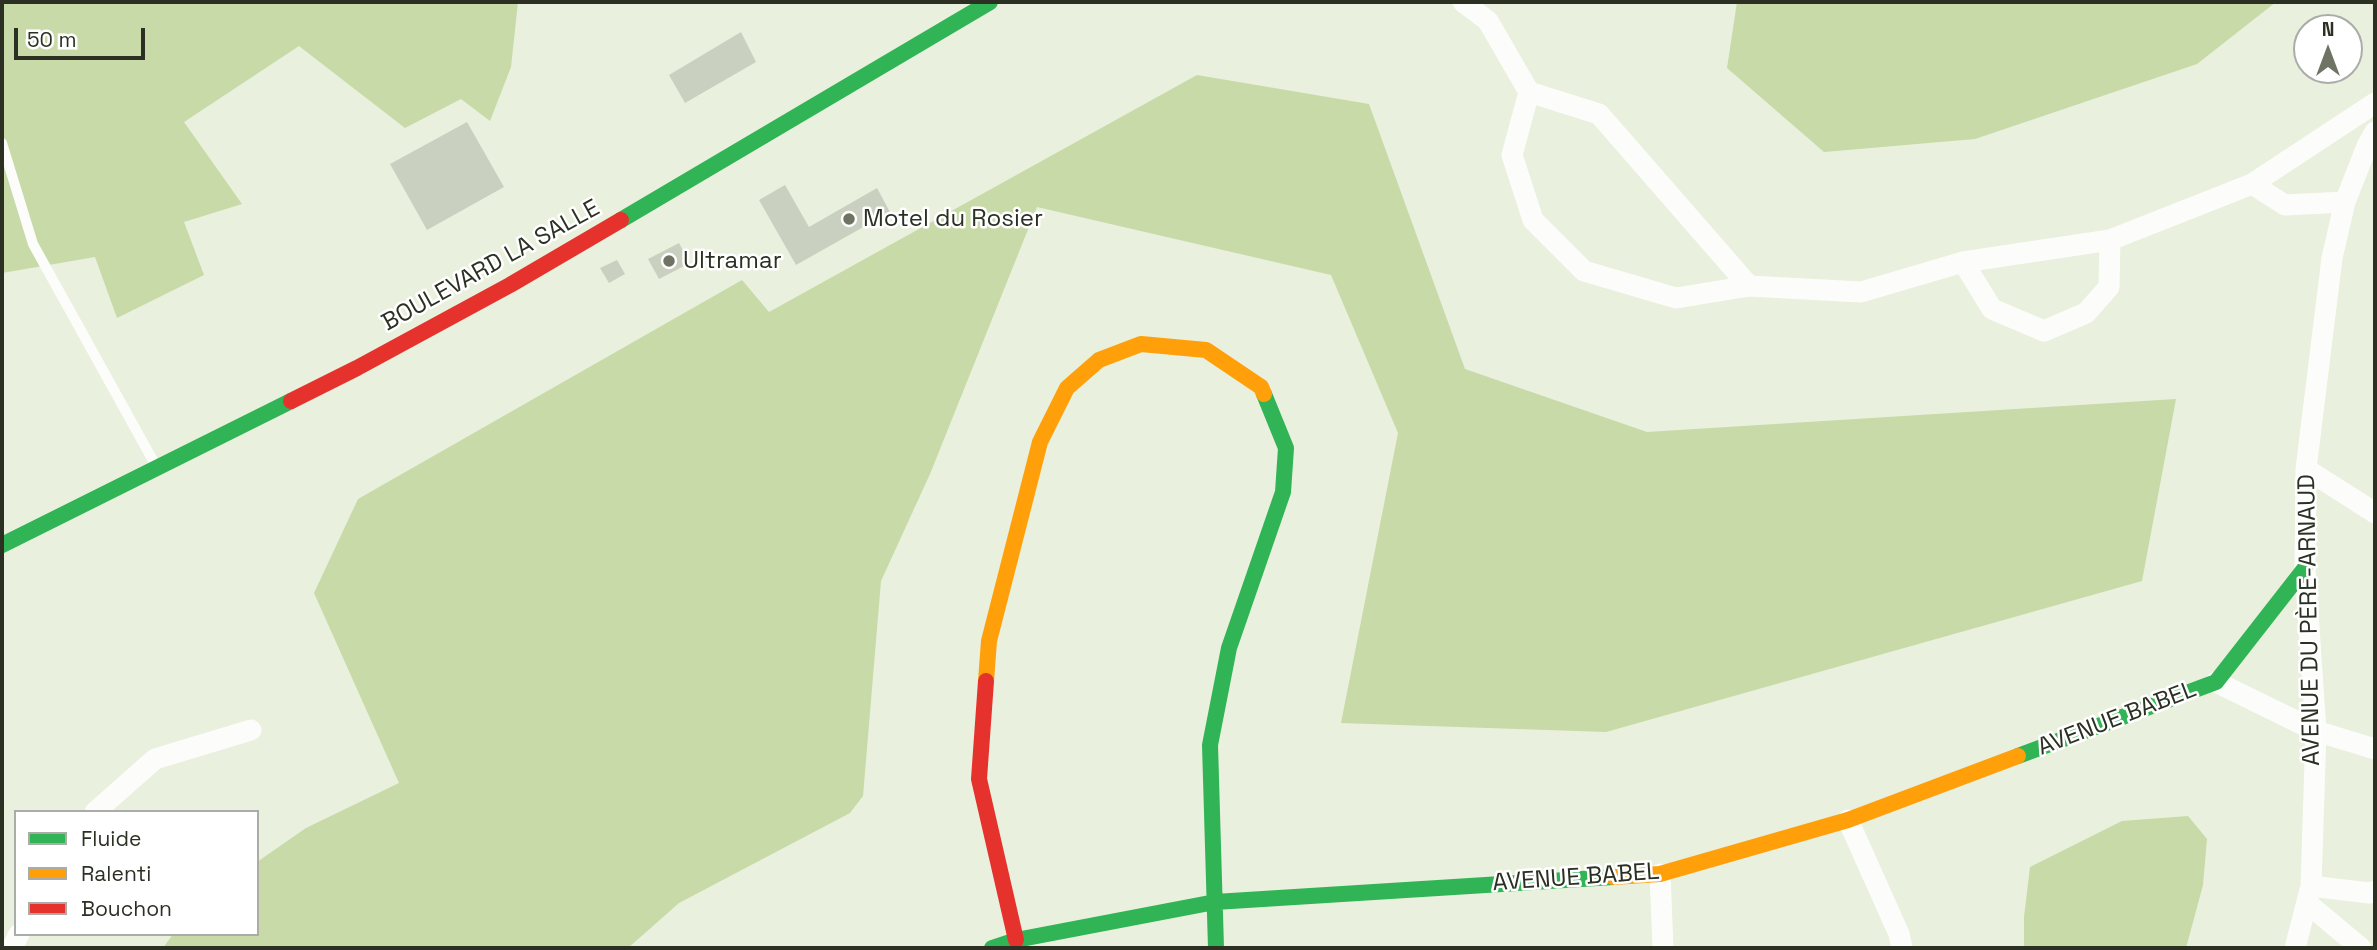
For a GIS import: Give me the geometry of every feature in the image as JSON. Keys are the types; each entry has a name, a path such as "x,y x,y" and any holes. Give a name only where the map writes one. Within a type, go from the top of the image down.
{"street":[{"name":"BOULEVARD LA SALLE","path":"2,545 356,368 509,285 990,2"},
{"path":"1462,2 1488,21 1529,92 1599,114 1749,286"},
{"path":"1529,92 1512,155 1533,220 1584,271 1675,298 1749,286 1861,292 1963,262 2110,240 2252,184 2375,103"},
{"name":"AVENUE DU PÈRE-ARNAUD","path":"2295,948 2309,895 2316,732 2305,568 2306,469 2332,258 2345,202 2375,132"},
{"path":"2252,184 2286,205 2345,202"},
{"path":"1963,262 1992,309 2044,331 2086,313 2109,287 2110,240"},
{"path":"1016,940 979,779 989,640 1041,442 1067,388 1099,360 1141,344 1206,350 1261,387 1286,448 1283,492 1229,648 1210,745 1216,948"},
{"path":"2306,469 2375,513"},
{"name":"AVENUE BABEL","path":"992,948 1016,940 1215,902 1660,874 1848,820 2216,682 2305,568"},
{"name":"AVENUE BABEL","path":"2216,682 2316,732 2375,748"},
{"path":"97,810 155,759 251,730"},
{"path":"1848,820 1899,934 1902,948"},
{"path":"1660,874 1663,948"},
{"path":"2309,895 2375,891"},
{"path":"2309,895 2361,948"}],"lane":[{"path":"2,143 33,244 156,466"}],"green space":[{"path":"2,2 518,2 511,67 490,121 461,99 405,128 299,46 184,122 242,204 184,222 204,275 117,318 95,257 2,273"},
{"path":"1737,2 2276,2 2197,64 1975,139 1824,152 1727,68"},
{"path":"1197,75 1369,104 1465,369 1647,432 2176,399 2142,581 1606,732 1341,723 1398,433 1331,275 1037,207 930,474 881,581 863,796 850,813 679,903 628,948 163,948 172,936 259,936 259,861 306,828 399,783 314,593 358,499 742,280 769,312"},
{"path":"2188,816 2207,839 2203,885 2186,948 2024,948 2024,917 2030,867 2122,821"}],"building":[{"path":"741,32 756,62 685,103 669,75"},
{"path":"467,122 504,187 427,230 390,164"},
{"name":"Motel du Rosier","path":"785,185 809,227 877,188 890,212 796,265 759,200"},
{"name":"Ultramar","path":"679,243 690,263 659,279 648,259"},
{"path":"617,260 625,274 609,283 600,268"}],"traffic: fast":[{"path":"621,220 990,2"},
{"path":"1216,948 1210,745 1229,648 1283,492 1286,448 1264,394"},
{"path":"2,545 291,401"},
{"path":"2018,756 2216,682 2305,568"},
{"path":"992,948 1016,940 1215,902 1613,877"}],"traffic: slow":[{"path":"986,681 989,641 1040,442 1067,388 1099,360 1141,344 1206,350 1261,387 1264,394"},
{"path":"1613,877 1660,874 1848,820 2018,756"}],"traffic: jam":[{"path":"291,401 510,285 621,220"},
{"path":"986,681 979,779 1016,940"}],"place":[{"name":"Motel du Rosier","path":"849,219"},
{"name":"Ultramar","path":"669,261"}]}
